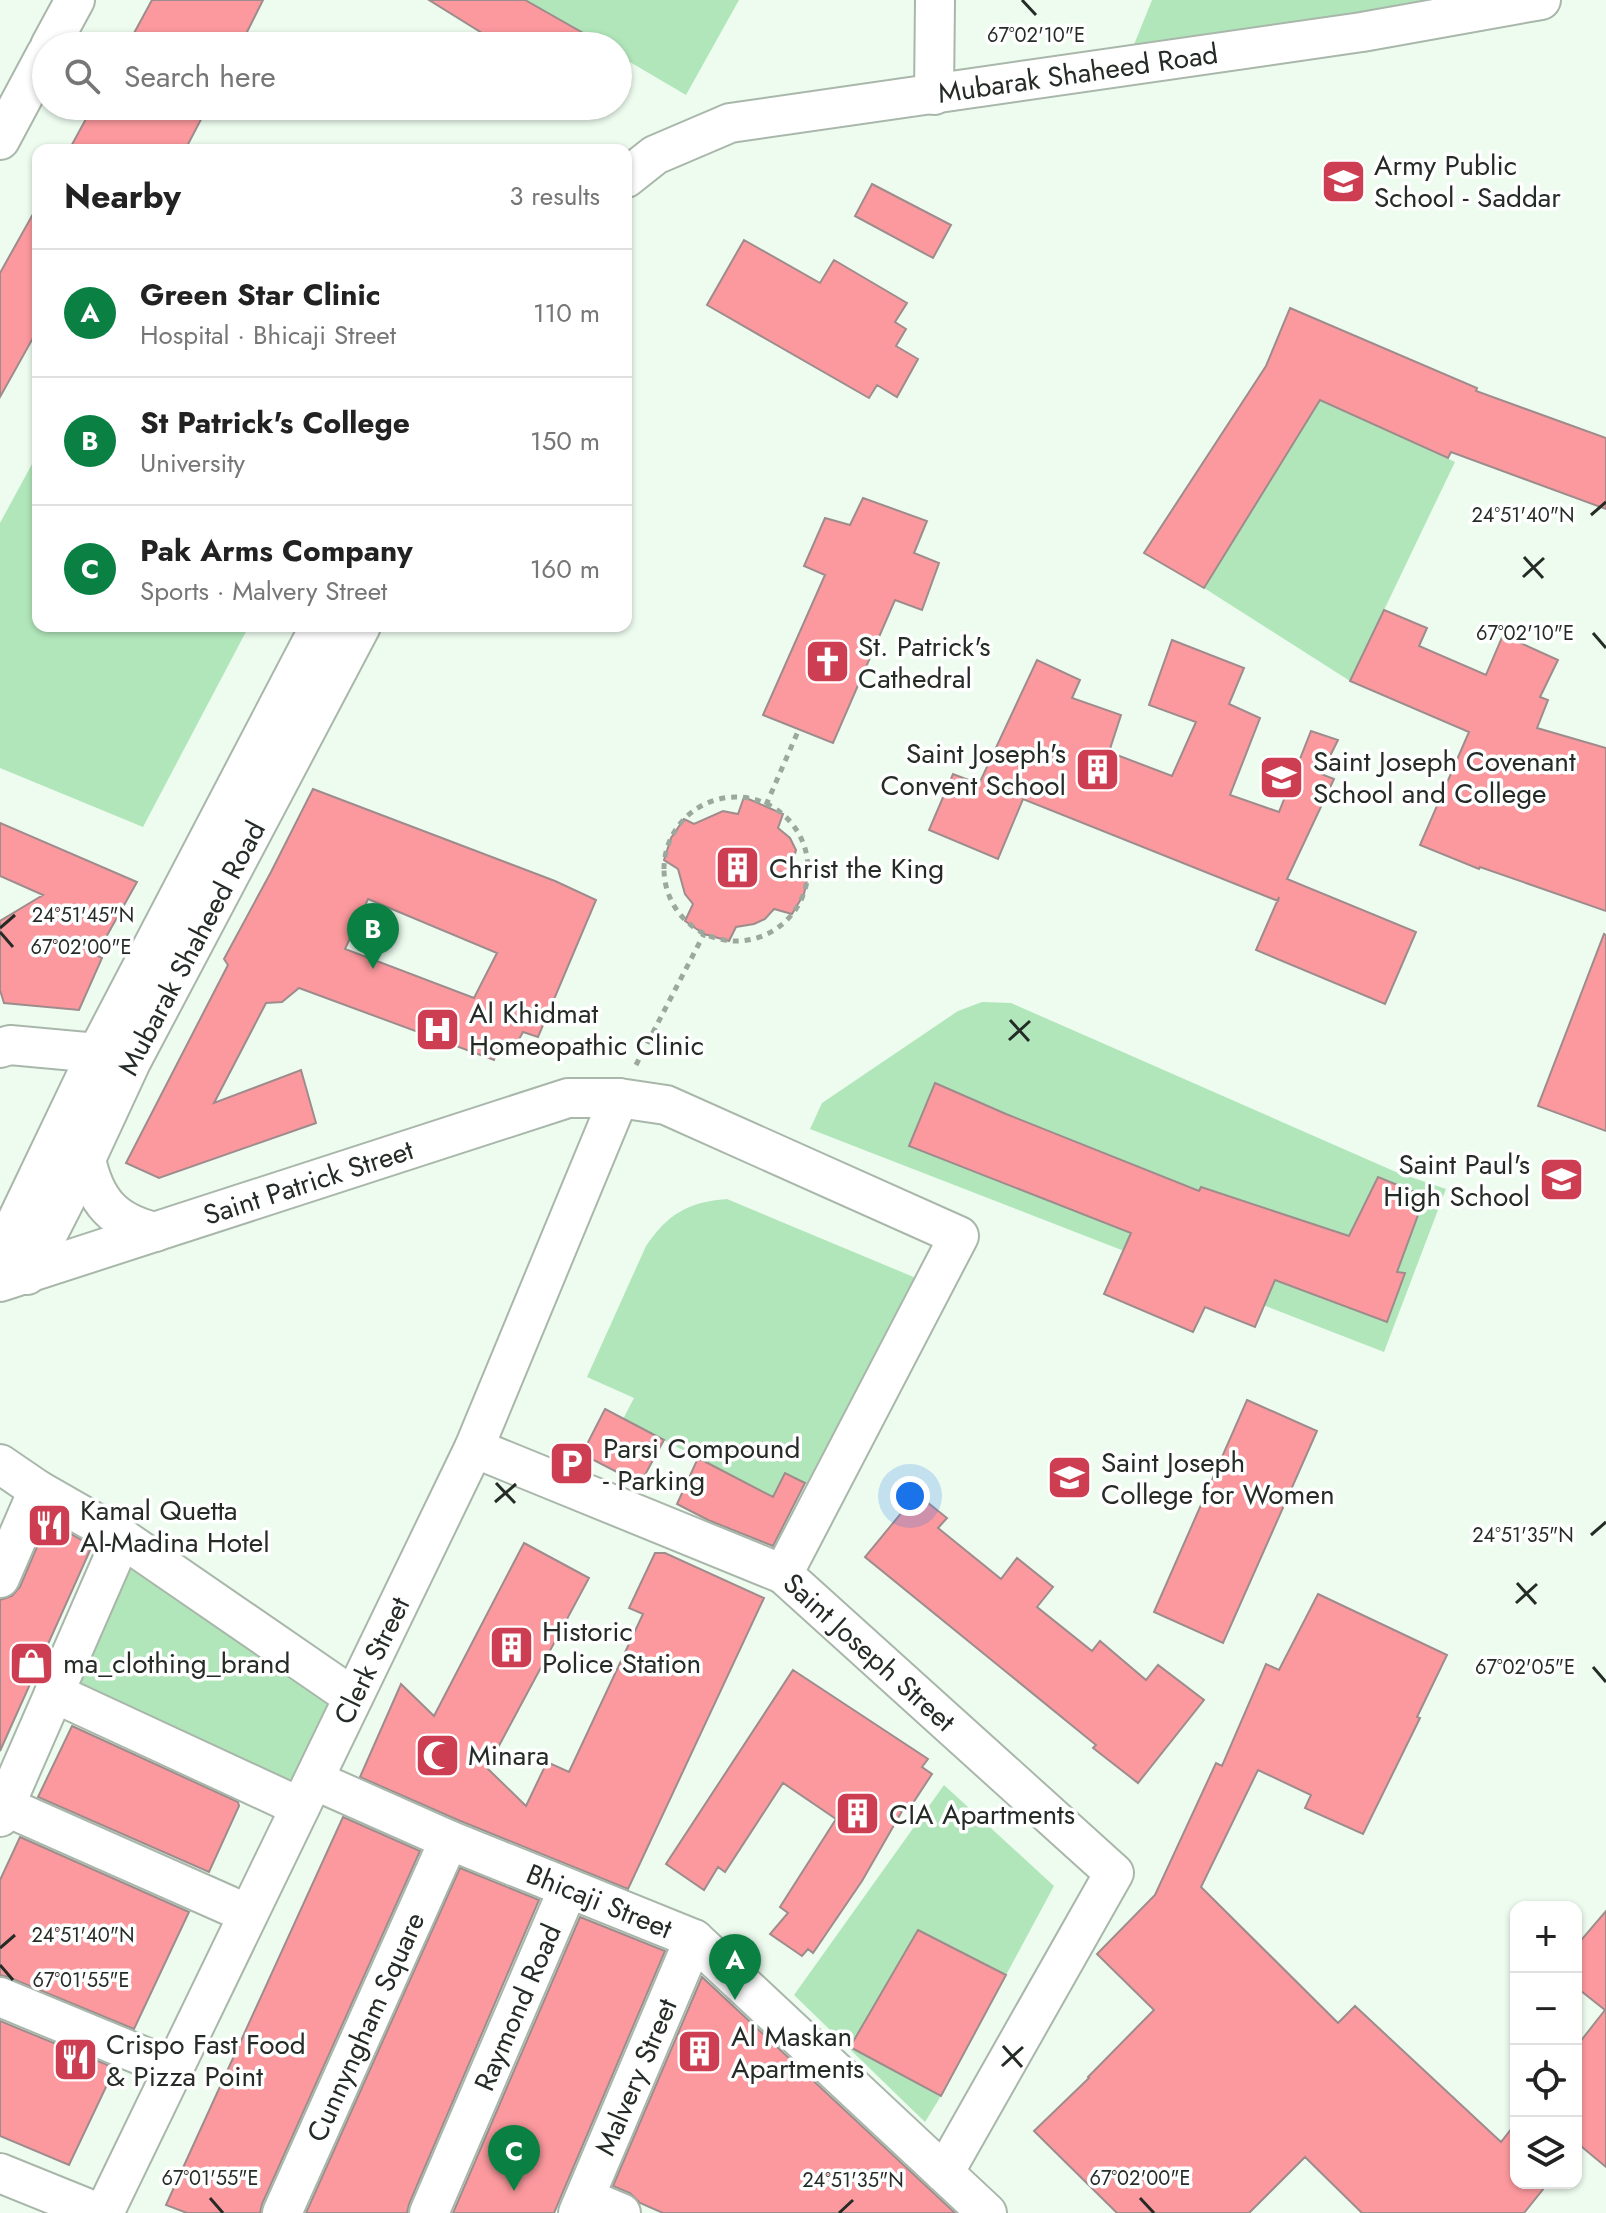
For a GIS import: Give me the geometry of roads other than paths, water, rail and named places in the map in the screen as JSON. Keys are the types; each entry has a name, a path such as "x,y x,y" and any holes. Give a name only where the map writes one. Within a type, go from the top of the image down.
{"street":[{"path":"58,32 75,0"},
{"path":"934,95 935,0"},
{"name":"Mubarak Shaheed Road","path":"632,173 655,155 730,123 1362,32 1541,0"},
{"path":"0,140 32,80"},
{"name":"Mubarak Shaheed Road","path":"9,1271 317,632"},
{"name":"Mubarak Shaheed Road","path":"9,1271 86,1159 114,1058 358,632"},
{"path":"0,1048 10,1045 114,1058"},
{"name":"Saint Patrick Street","path":"9,1271 155,1232 568,1098 619,1098"},
{"name":"Clerk Street","path":"101,2213 174,2069 474,1448 619,1098"},
{"name":"Saint Joseph Street","path":"619,1098 666,1105 959,1236 783,1574 1114,1873 944,2173"},
{"path":"86,1159 97,1193 108,1208 122,1220 155,1232"},
{"path":"474,1448 783,1574"},
{"path":"0,1464 38,1490 122,1538 353,1697"},
{"path":"0,1578 38,1490"},
{"path":"122,1538 2,1809 248,1914"},
{"name":"Bhicaji Street","path":"54,1693 307,1793 449,1840 694,1939 987,2213"},
{"name":"Cunnyngham Square","path":"282,2213 449,1840"},
{"name":"Raymond Road","path":"429,2213 568,1889"},
{"name":"Malvery Street","path":"582,2205 694,1939"},
{"path":"0,1997 174,2069"},
{"path":"0,2173 101,2213"},
{"path":"582,2205 621,2213"}],"place":[{"name":"Army Public School - Saddar","path":"1343,181"},
{"name":"St. Patrick's Cathedral","path":"827,662"},
{"name":"Saint Joseph's Convent School","path":"1097,769"},
{"name":"Saint Joseph Covenant School and College","path":"1282,777"},
{"name":"Christ the King","path":"738,868"},
{"name":"St Patrick's College","path":"373,969"},
{"name":"Al Khidmat Homeopathic Clinic","path":"438,1029"},
{"name":"Saint Paul's High School","path":"1561,1180"},
{"name":"Parsi Compound - Parking","path":"572,1464"},
{"name":"Saint Joseph College for Women","path":"1070,1478"},
{"name":"Kamal Quetta Al-Madina Hotel","path":"49,1526"},
{"name":"Historic Police Station","path":"511,1647"},
{"name":"ma_clothing_brand","path":"32,1663"},
{"name":"Minara","path":"437,1755"},
{"name":"CIA Apartments","path":"858,1814"},
{"name":"Green Star Clinic","path":"735,2000"},
{"name":"Al Maskan Apartments","path":"700,2052"},
{"name":"Crispo Fast Food & Pizza Point","path":"75,2060"},
{"name":"Pak Arms Company","path":"514,2191"}]}
